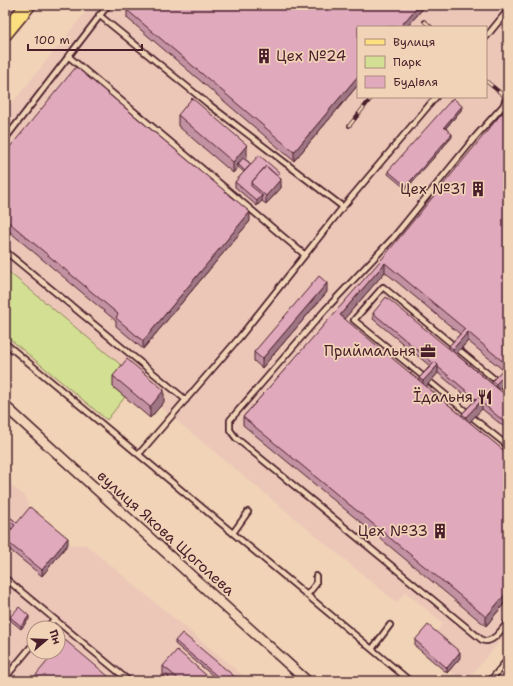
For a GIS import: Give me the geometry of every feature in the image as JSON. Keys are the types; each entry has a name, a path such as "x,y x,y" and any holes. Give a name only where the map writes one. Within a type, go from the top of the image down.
{"main road":[{"path":"5,33 28,5"}],"street":[{"name":"вулиця Якова Щоголева","path":"5,406 307,681"}],"lane":[{"path":"5,139 108,5"},
{"path":"487,36 508,10"},
{"path":"99,15 207,103 344,207"},
{"path":"68,56 305,255"},
{"path":"508,94 503,106 476,136 393,238 325,310 230,420 230,430 236,438 482,640 492,640 508,622"},
{"path":"139,454 239,338 344,207 435,98"},
{"path":"503,106 508,110"},
{"path":"5,252 186,400"},
{"path":"508,390 383,287 354,320 508,446"},
{"path":"5,343 410,681"},
{"path":"233,532 248,512"},
{"path":"307,595 316,584 316,576"},
{"path":"5,578 129,681"},
{"path":"372,649 390,625"},
{"path":"5,678 26,653"},
{"path":"490,681 508,659"}],"shaded area":[{"path":"91,5 508,5 508,643 503,638 466,681 462,681 450,671 460,658 434,636 443,623 405,592 397,603 160,407 150,418 113,387 127,370 5,269 5,112"},
{"path":"5,480 26,497 30,513 68,544 86,545 250,681 5,681"}],"green space":[{"path":"5,269 127,370 113,387 125,397 107,420 5,335"}],"building":[{"name":"Цех №24","path":"131,5 419,5 401,26 357,26 357,77 294,152 127,10"},
{"path":"76,67 250,212 143,341 116,318 118,314 5,219 5,153"},
{"path":"192,98 247,145 233,162 178,115"},
{"path":"453,98 462,106 444,127 452,134 406,186 388,171"},
{"name":"Цех №33","path":"502,113 508,118 508,371 496,384 492,381 507,365 468,332 453,349 449,346 465,329 385,263 340,315 508,454 508,591 486,617 243,417 381,260"},
{"path":"259,155 280,173 277,176 266,166 251,183 251,186 262,195 257,201 235,182"},
{"path":"243,158 251,164 245,171 238,164"},
{"path":"266,166 281,179 266,196 251,183"},
{"path":"319,276 327,283 262,359 254,352"},
{"path":"386,297 508,397 508,425 482,403 482,400 478,397 476,399 438,367 435,362 433,363 373,313"},
{"path":"127,359 164,390 150,407 113,376"},
{"path":"435,362 438,365 423,381 419,378"},
{"path":"478,397 482,400 466,417 462,414"},
{"path":"508,444 508,451 504,448"},
{"path":"30,507 68,538 42,570 5,540 15,525 5,518 5,513 17,523"},
{"path":"19,607 29,616 21,626 10,617"},
{"path":"428,625 460,652 447,668 415,640"},
{"path":"182,633 240,681 223,681 175,641"},
{"path":"66,641 114,681 31,681 48,660 66,660"},
{"path":"177,650 213,681 181,681 163,666"},
{"path":"165,674 169,677 166,681 159,681"}],"railway":[{"path":"424,21 430,26"},
{"path":"487,82 508,99"},
{"path":"349,126 371,98"}],"place":[{"name":"Цех №24","path":"264,56"},
{"name":"Цех №31","path":"478,189"},
{"name":"Приймальня","path":"428,351"},
{"name":"Їдальня","path":"485,397"},
{"name":"Цех №33","path":"440,531"}]}
